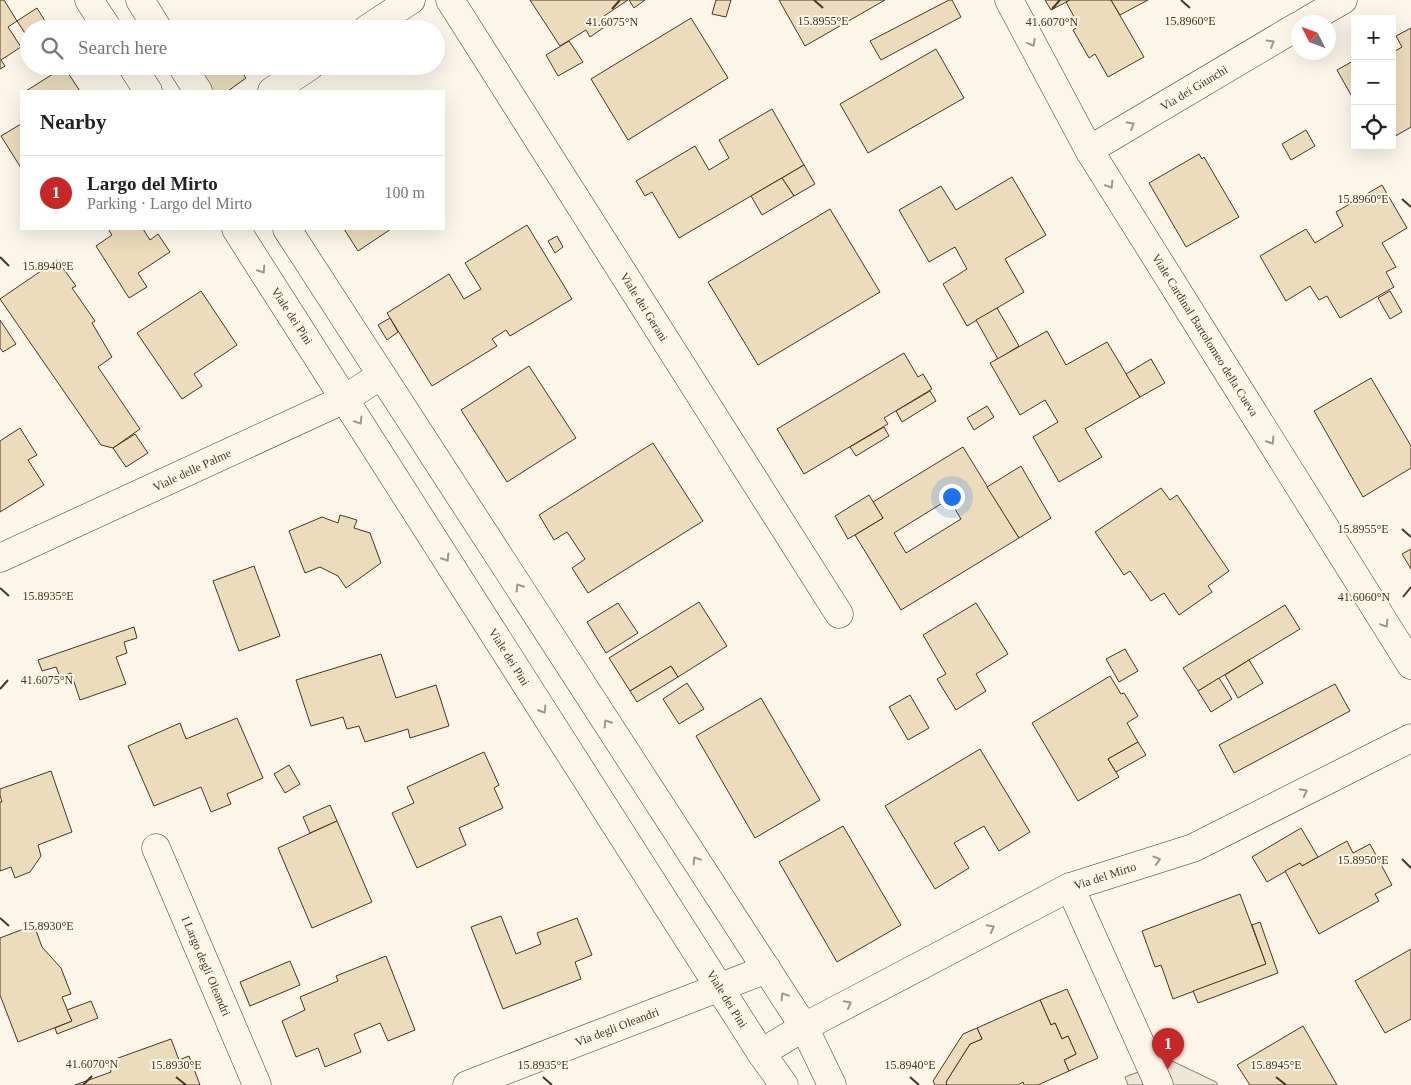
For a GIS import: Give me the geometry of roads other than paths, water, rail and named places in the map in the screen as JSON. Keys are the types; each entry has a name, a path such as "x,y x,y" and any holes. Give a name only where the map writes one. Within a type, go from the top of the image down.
{"street":[{"path":"90,0 102,20"},
{"path":"140,0 152,20"},
{"path":"381,20 411,0"},
{"name":"Viale dei Gerani","path":"450,0 839,614"},
{"name":"Viale Cardinal Bartolomeo della Cueva","path":"1009,0 1089,150 1411,665"},
{"path":"1317,15 1343,0"},
{"name":"Via dei Giunchi","path":"1089,150 1291,30"},
{"path":"138,75 147,90"},
{"path":"188,75 197,90"},
{"path":"274,90 296,75"},
{"name":"Viale dei Pini","path":"237,230 761,1053 784,1085"},
{"path":"287,230 804,1027 832,1085"},
{"name":"Viale delle Palme","path":"0,558 345,399 381,375"},
{"name":"Via del Mirto","path":"761,1053 804,1027 1070,887 1193,848 1411,738"},
{"name":"I Largo degli Oleandri","path":"156,848 256,1085"},
{"path":"1070,887 1159,1085"},
{"name":"Via degli Oleandri","path":"466,1085 767,969"}],"place":[{"name":"Largo del Mirto","path":"1168,1069"}]}
